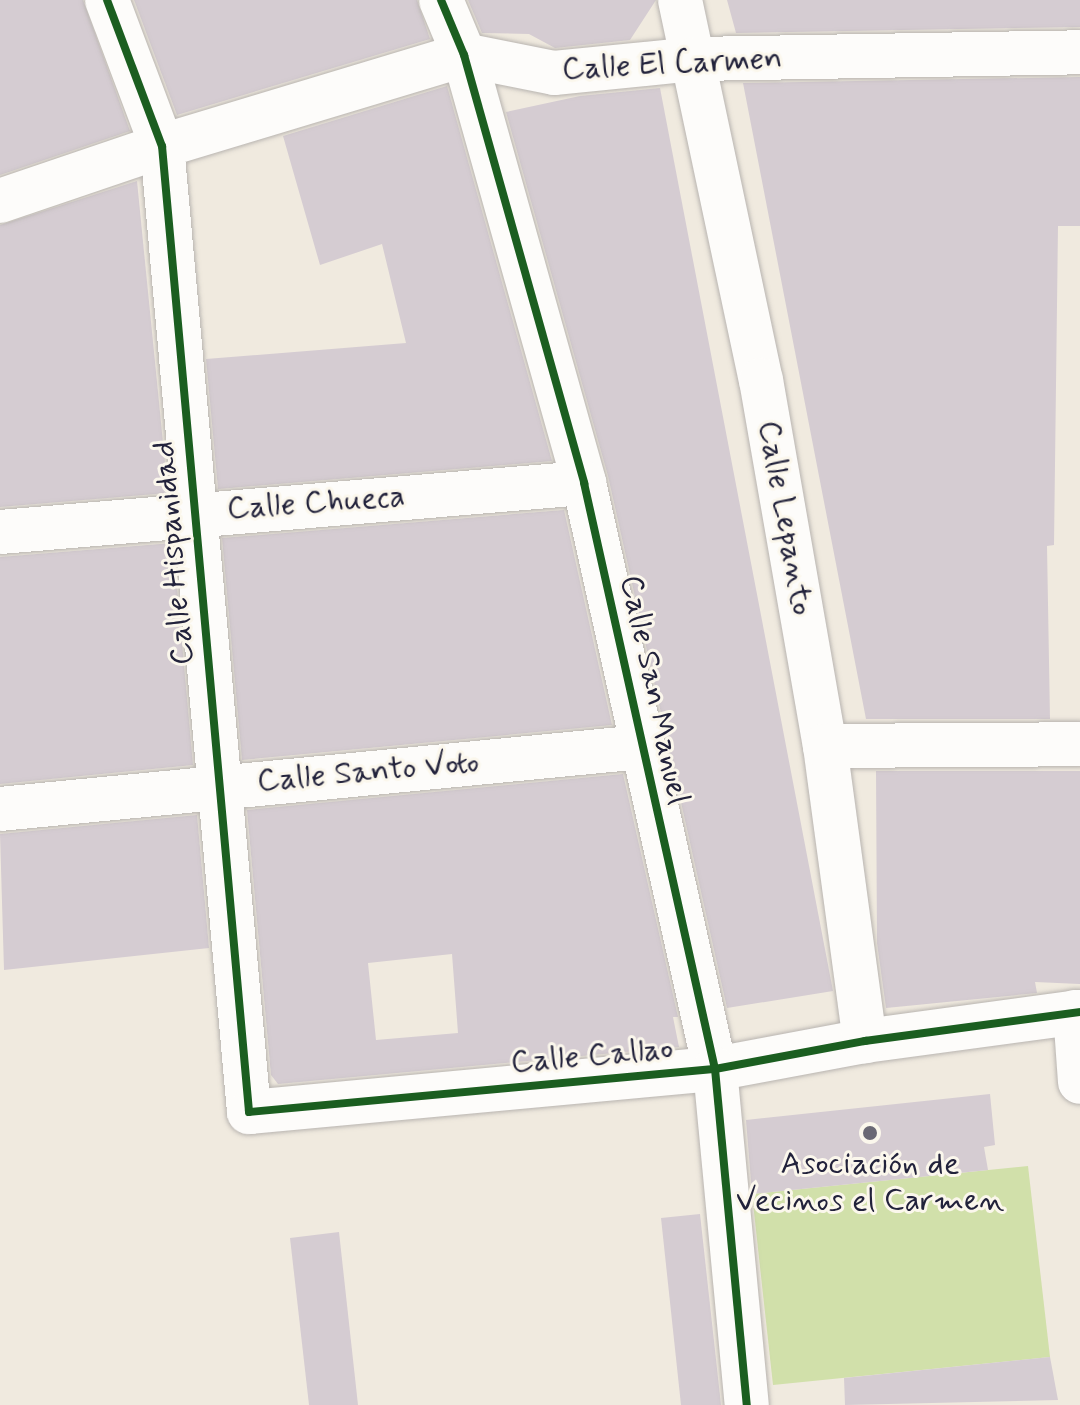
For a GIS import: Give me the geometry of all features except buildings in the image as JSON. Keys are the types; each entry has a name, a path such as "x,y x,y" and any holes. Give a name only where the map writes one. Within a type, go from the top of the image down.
{"street":[{"name":"Calle Hispanidad","path":"107,0 162,146 217,786 249,1112"},
{"name":"Calle San Manuel","path":"441,0 464,55 584,483 715,1069 747,1405"},
{"name":"Calle Lepanto","path":"680,0 761,380 825,746 865,1041"},
{"name":"Calle El Carmen","path":"0,201 162,146 464,55 554,73 695,59 1080,52"},
{"name":"Calle Chueca","path":"0,532 195,512 584,483"},
{"path":"825,746 1080,744"},
{"name":"Calle Santo Voto","path":"0,809 642,747"},
{"name":"Calle Callao","path":"249,1112 715,1069 865,1041 1077,1012 1080,1082"}],"green space":[{"path":"1028,1166 1050,1357 773,1385 752,1194"}],"cycle path":[{"path":"107,0 162,146 249,1112 715,1069 865,1041 1080,1012"},
{"path":"441,0 464,55 584,483 715,1069 747,1405"}],"place":[{"name":"Asociación de Vecinos el Carmen","path":"870,1133"}]}
